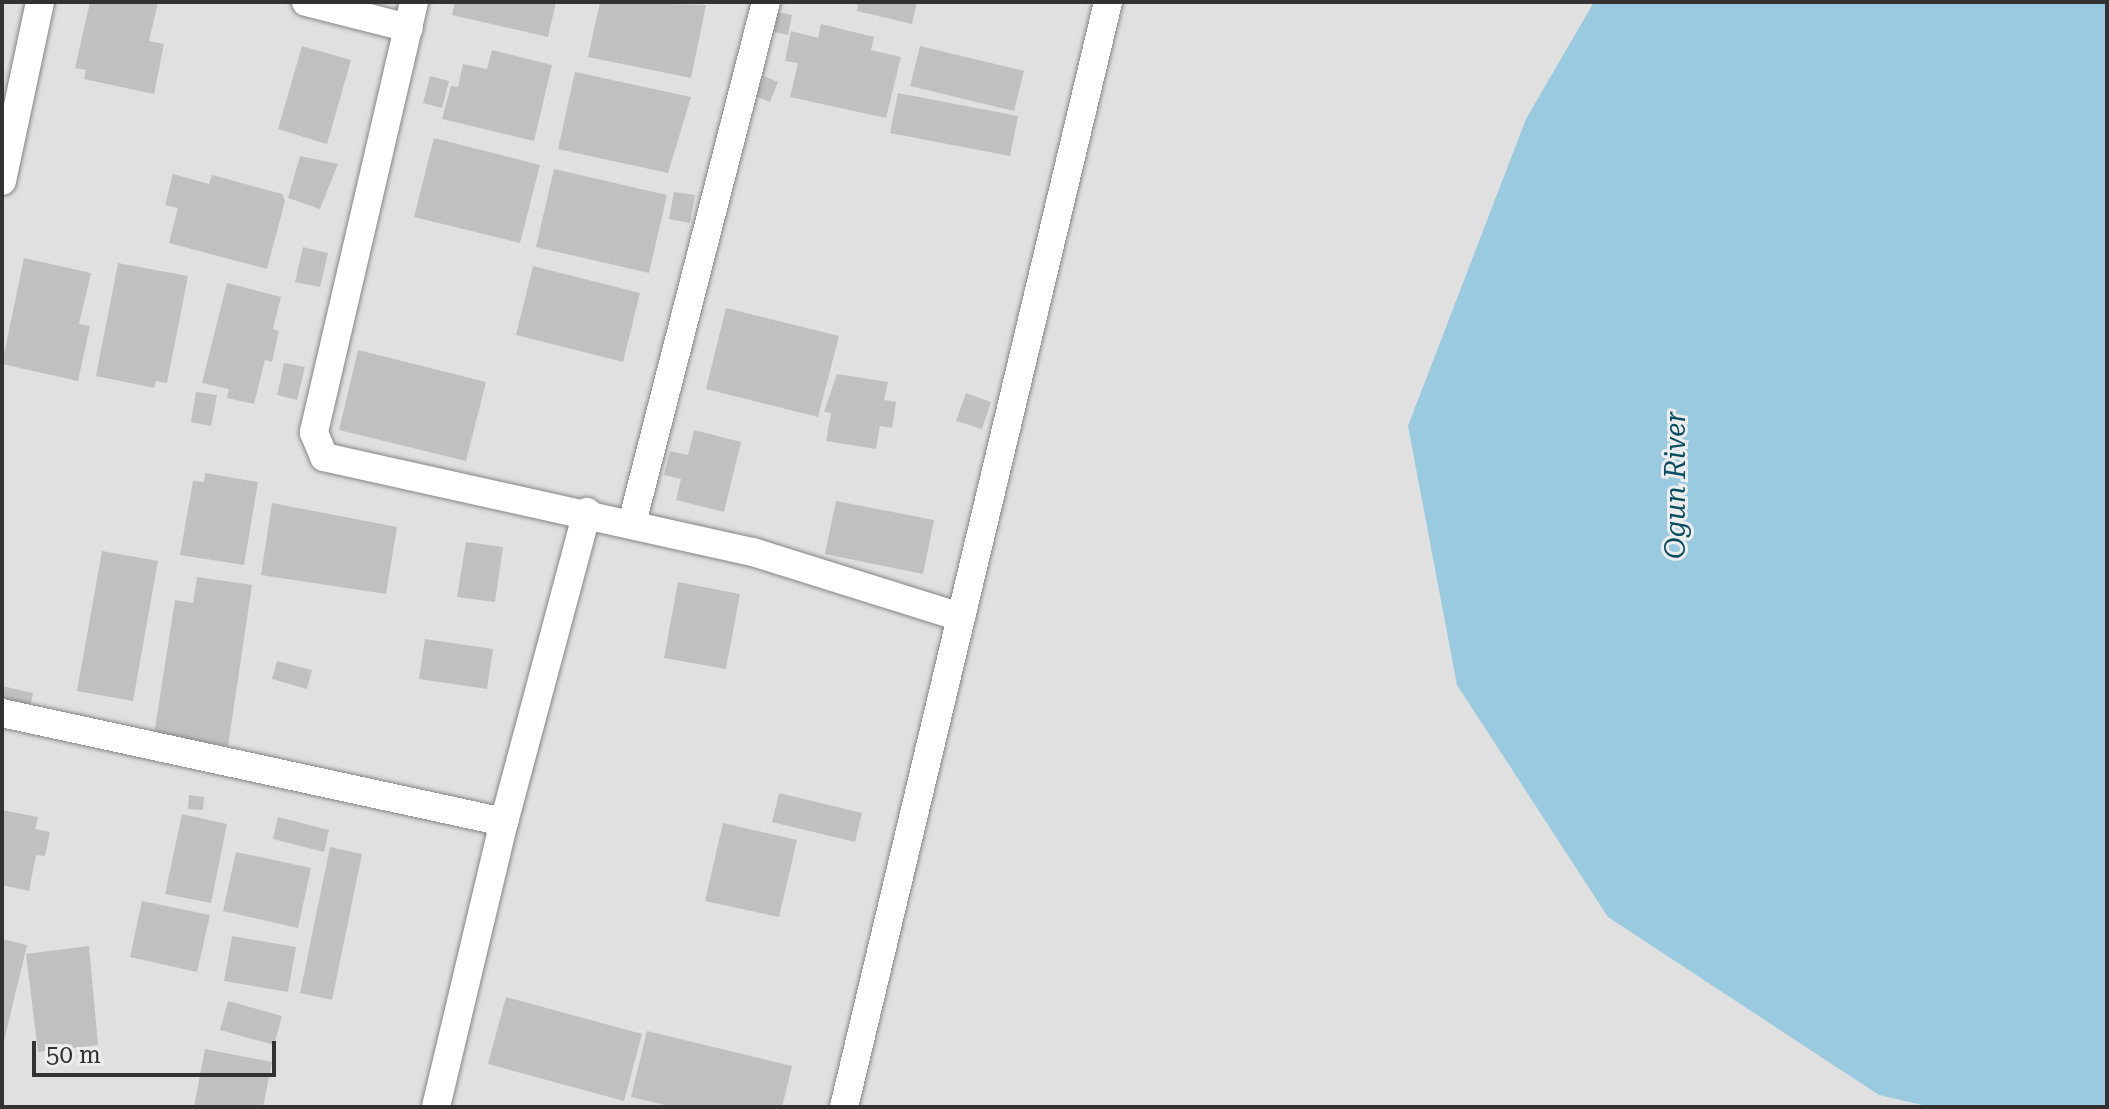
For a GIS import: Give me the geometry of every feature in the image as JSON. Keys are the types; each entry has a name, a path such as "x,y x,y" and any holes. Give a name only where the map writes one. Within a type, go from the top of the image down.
{"street":[{"path":"2,181 40,2"},
{"path":"306,2 412,15 314,433 324,457 587,512 753,552 961,617"},
{"path":"632,523 766,2"},
{"path":"844,1107 1108,2"},
{"path":"436,1107 504,822 587,512"},
{"path":"2,713 504,822"}],"water":[{"name":"Ogun River","path":"1594,2 2107,2 2107,1107 1931,1107 1879,1095 1608,917 1457,685 1408,426 1526,119"}],"building":[{"path":"90,2 158,2 149,41 164,44 154,94 84,79 86,70 75,68"},
{"path":"455,2 556,2 548,37 452,15"},
{"path":"600,2 706,5 691,78 588,57"},
{"path":"917,2 912,24 857,11 858,5 850,3"},
{"path":"778,12 792,15 788,35 774,32"},
{"path":"821,24 874,37 871,50 901,57 886,118 790,97 798,63 785,61 791,31 818,38"},
{"path":"302,46 351,60 327,144 278,129"},
{"path":"920,46 1024,71 1014,111 910,86"},
{"path":"492,50 552,65 534,141 442,119 451,86 458,87 463,64 487,69"},
{"path":"575,72 691,97 668,173 558,149"},
{"path":"430,76 449,81 442,108 423,103"},
{"path":"764,76 778,82 770,102 756,96"},
{"path":"898,93 1018,116 1010,156 890,133"},
{"path":"434,138 540,165 520,243 414,217"},
{"path":"300,156 338,164 320,209 288,198"},
{"path":"554,169 667,195 649,273 536,247"},
{"path":"173,174 209,184 212,175 282,194 285,201 267,269 169,243 178,208 165,205"},
{"path":"674,192 695,195 690,223 669,219"},
{"path":"303,247 328,253 320,287 295,282"},
{"path":"24,258 91,273 79,324 90,326 78,381 2,364"},
{"path":"118,263 188,276 167,383 156,381 154,388 96,376"},
{"path":"533,266 640,293 623,362 516,335"},
{"path":"227,283 281,297 273,329 279,331 272,362 265,360 254,404 227,398 229,389 202,383"},
{"path":"726,308 839,336 818,417 706,389"},
{"path":"358,350 486,382 466,461 339,430"},
{"path":"284,363 305,367 297,400 277,395"},
{"path":"837,374 888,382 884,400 896,402 892,428 880,426 876,449 826,441 831,413 824,412"},
{"path":"196,392 217,395 211,426 191,422"},
{"path":"966,393 991,402 982,429 956,421"},
{"path":"694,430 741,442 724,512 676,500 681,479 664,475 670,451 688,455"},
{"path":"205,473 258,482 244,565 180,555 193,481 204,482"},
{"path":"836,501 934,520 923,574 825,554"},
{"path":"272,503 397,527 386,594 261,575"},
{"path":"466,542 503,547 495,602 457,597"},
{"path":"102,551 158,561 133,701 77,691"},
{"path":"197,577 252,585 228,746 154,735 175,600 193,603"},
{"path":"678,582 740,594 726,669 664,658"},
{"path":"425,639 493,649 487,689 419,679"},
{"path":"277,661 312,670 307,689 272,679"},
{"path":"2,686 33,693 29,710 2,704"},
{"path":"779,793 862,813 855,842 772,822"},
{"path":"189,795 204,797 203,810 188,809"},
{"path":"2,810 38,817 35,829 50,832 45,856 36,855 29,891 2,885"},
{"path":"182,814 227,824 211,903 165,894"},
{"path":"278,817 329,830 324,852 273,839"},
{"path":"723,823 797,840 779,917 705,901"},
{"path":"330,847 362,854 332,1000 300,993"},
{"path":"236,852 311,868 298,928 223,911"},
{"path":"142,901 210,915 197,972 130,957"},
{"path":"232,936 296,947 288,992 224,981"},
{"path":"2,939 27,945 3,1045 2,1045"},
{"path":"89,946 98,1045 38,1052 26,954"},
{"path":"506,997 642,1034 624,1101 488,1064"},
{"path":"228,1001 282,1016 274,1045 220,1030"},
{"path":"647,1031 792,1066 782,1107 673,1107 631,1097"},
{"path":"205,1049 272,1062 263,1107 194,1107"}]}
